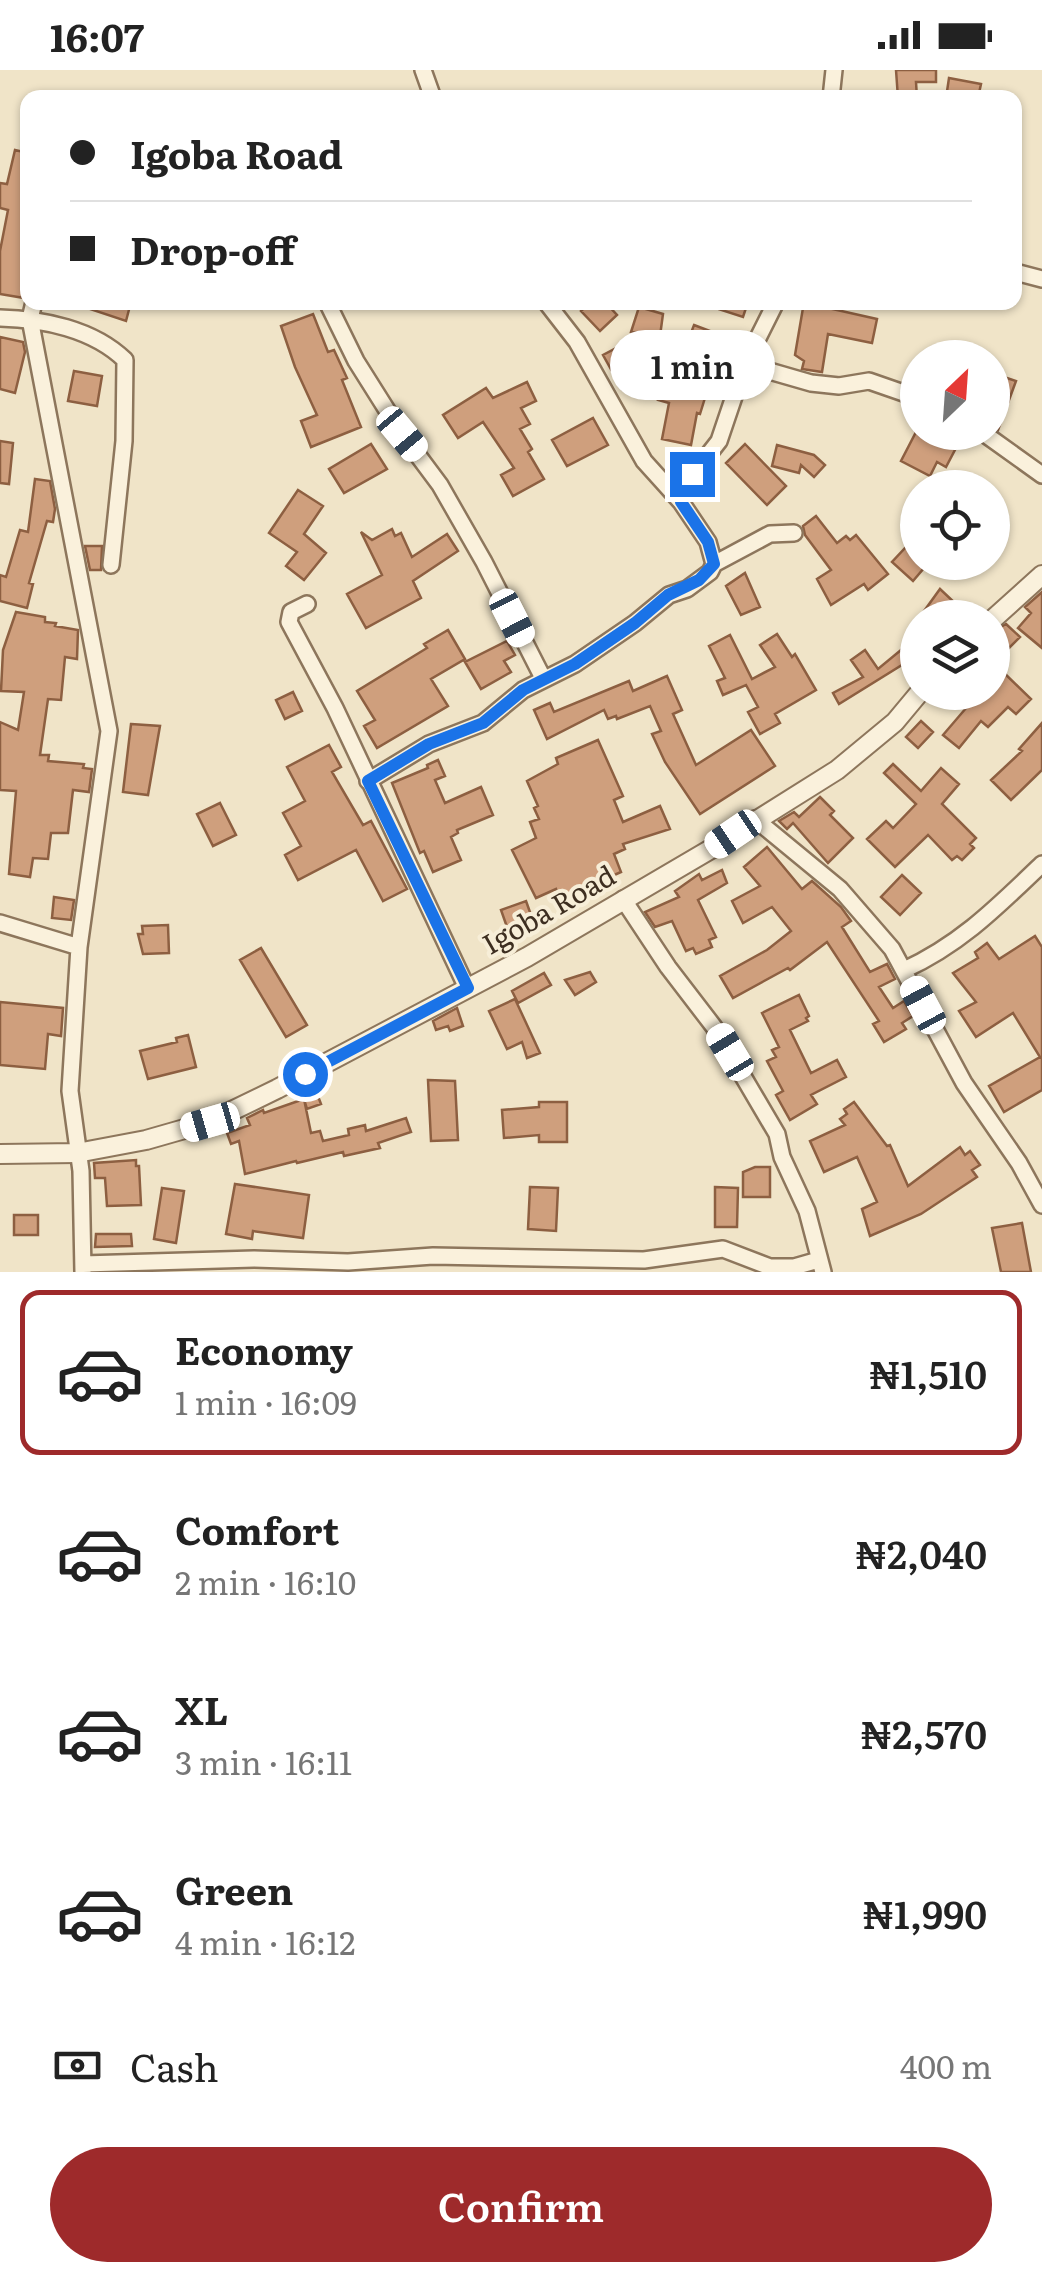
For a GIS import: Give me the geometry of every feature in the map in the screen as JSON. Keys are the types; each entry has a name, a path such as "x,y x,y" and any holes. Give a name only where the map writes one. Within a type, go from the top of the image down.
{"street":[{"path":"0,318 32,310 109,344 125,360 124,441 110,565"},
{"path":"32,310 110,731 79,946 70,1091 81,1171 83,1268 254,1259 348,1262 433,1256 644,1260 723,1249 782,1268 821,1264"},
{"path":"331,310 356,362 458,516 543,678"},
{"path":"556,310 578,342 644,460 681,502 708,542 714,564"},
{"path":"681,502 683,487 719,441 745,364 772,310"},
{"path":"745,364 810,383 839,386 869,381 900,392"},
{"path":"1008,450 1042,474"},
{"path":"368,781 429,744 483,723 543,678 604,645 668,595 699,580 714,564 770,534 794,533"},
{"path":"1010,604 1042,575"},
{"path":"307,604 291,612 289,622 335,708 468,988"},
{"name":"Igoba Road","path":"0,1154 77,1153 146,1140 210,1122 468,988 624,899 837,770 905,710"},
{"path":"756,819 840,888 892,949 964,1083 1042,1205"},
{"path":"904,970 932,957 998,908 1042,864"},
{"path":"624,899 668,967 714,1027 776,1134 782,1158 807,1212 821,1264"},
{"path":"0,923 79,946"}],"building":[{"path":"896,70 936,70 936,82 916,82 916,90 897,90"},
{"path":"949,78 981,84 980,90 947,90"},
{"path":"15,150 20,151 20,297 0,294 0,251 8,210 0,208 0,183 7,184"},
{"path":"93,310 129,310 126,321"},
{"path":"612,310 617,315 600,331 581,311"},
{"path":"638,310 663,314 660,336 631,332"},
{"path":"721,310 745,310 743,317"},
{"path":"803,310 837,310 877,319 872,343 828,334 822,372 802,369 804,361 795,355"},
{"path":"313,314 328,352 334,350 347,378 342,380 361,427 311,447 301,421 317,415 281,326"},
{"path":"694,325 723,336 712,365 683,354"},
{"path":"0,337 23,342 25,352 15,393 0,389"},
{"path":"624,344 642,378 622,389 603,355"},
{"path":"74,371 102,376 97,406 68,401"},
{"path":"667,374 708,388 700,414 697,413 691,445 662,439 669,403 658,400"},
{"path":"527,382 536,401 521,408 530,424 520,429 544,479 513,496 501,475 514,468 483,422 458,438 443,415 486,388 493,398"},
{"path":"593,418 608,445 567,466 552,440"},
{"path":"0,441 13,443 9,484 0,483"},
{"path":"371,444 387,469 344,493 329,469"},
{"path":"745,444 786,486 767,505 726,463"},
{"path":"777,445 814,455 825,465 814,477 801,465 799,473 772,466"},
{"path":"907,450 955,450 946,467 937,462 933,470 918,470 901,461"},
{"path":"35,479 50,481 55,509 53,522 47,521 29,583 33,584 27,608 0,601 0,575 6,577 20,530 28,532"},
{"path":"298,490 323,506 304,534 326,553 304,580 286,566 297,552 269,533"},
{"path":"816,516 837,543 856,535 888,574 868,590 864,584 831,605 817,579 831,570 805,535 803,526"},
{"path":"392,529 395,536 401,533 412,557 447,534 458,551 413,581 421,598 366,628 347,594 382,575 361,532 372,540"},
{"path":"85,546 102,546 101,570 90,570"},
{"path":"900,553 900,569 892,562"},
{"path":"745,573 760,607 741,615 726,586"},
{"path":"940,589 952,600 932,600"},
{"path":"1042,592 1042,648 1018,628 1031,613 1025,607"},
{"path":"16,612 45,617 45,622 56,623 55,626 78,630 77,659 65,657 61,700 48,699 40,755 49,755 48,761 84,764 83,768 92,769 89,792 73,790 68,833 51,833 48,859 33,858 30,877 9,874 16,791 0,790 0,722 18,730 24,692 1,691 3,650"},
{"path":"1010,628 1020,637 1010,647"},
{"path":"448,630 465,659 431,679 448,706 377,748 364,726 375,720 357,691 427,648 424,644"},
{"path":"777,634 792,657 795,654 816,690 775,714 780,723 760,734 748,712 758,707 746,685 723,695 717,681 725,678 709,646 730,635 752,679 775,667 760,645"},
{"path":"507,641 515,655 504,661 511,672 481,689 465,662"},
{"path":"865,650 878,669 900,651 900,666 839,704 833,693 863,677 851,660"},
{"path":"667,676 682,710 673,714 696,765 751,730 775,766 700,814 665,762 652,734 661,731 650,706 617,719 608,719 604,710 547,739 534,710 550,703 554,712 629,681 633,691"},
{"path":"1010,679 1031,699 1016,714 1010,709"},
{"path":"293,692 302,711 285,719 276,700"},
{"path":"964,710 1005,710 988,727 981,721 959,748 943,735"},
{"path":"921,721 933,732 918,748 906,737"},
{"path":"1042,723 1042,770 1011,800 991,780 1022,751 1019,749"},
{"path":"131,724 160,726 148,795 123,792"},
{"path":"598,740 623,796 614,800 623,822 660,806 670,829 623,844 625,849 614,854 621,872 560,899 556,889 536,898 512,850 536,838 530,822 539,819 534,808 538,806 527,781 558,764 556,758"},
{"path":"329,745 341,767 332,772 363,825 371,821 407,889 383,901 356,850 298,880 285,855 301,846 283,813 305,801 287,767"},
{"path":"438,760 445,776 435,780 445,803 481,787 493,815 457,830 451,837 461,860 433,872 424,851 420,853 392,783"},
{"path":"893,764 921,791 941,768 959,784 942,804 976,838 970,844 974,848 962,860 957,856 952,860 928,835 895,867 867,839 886,821 893,828 916,804 884,773"},
{"path":"820,797 834,811 830,815 853,838 828,863 793,823 787,829 779,821 794,812 799,817"},
{"path":"220,803 236,835 213,846 197,814"},
{"path":"767,847 802,889 812,881 841,907 851,921 842,927 870,972 887,964 895,979 879,987 893,1008 904,1001 913,1016 902,1023 906,1029 884,1042 873,1024 879,1021 827,942 790,970 733,998 720,976 767,950 791,931 772,907 743,923 732,901 760,886 744,867"},
{"path":"722,870 727,883 698,900 716,937 709,940 712,947 696,954 693,948 686,951 672,921 655,927 645,912 679,897 675,891 699,874 702,880"},
{"path":"902,875 921,893 900,915 881,897"},
{"path":"54,897 74,900 71,920 52,918"},
{"path":"526,901 531,915 507,927 501,910"},
{"path":"168,925 169,953 143,954 138,934 143,934 142,926"},
{"path":"1035,936 1042,947 1042,1090 1004,1112 989,1086 1040,1057 1013,1013 976,1037 959,1011 976,1002 953,973 978,958 975,952 987,943 999,959"},
{"path":"261,948 307,1025 286,1037 240,960"},
{"path":"590,972 596,982 575,995 565,980"},
{"path":"544,973 551,985 518,1003 512,991"},
{"path":"799,995 808,1021 790,1030 811,1073 837,1060 846,1077 811,1095 817,1104 790,1120 776,1095 783,1091 767,1061 776,1057 772,1050 779,1047 762,1013"},
{"path":"515,999 540,1053 527,1058 522,1042 507,1049 489,1011"},
{"path":"0,1002 63,1008 61,1036 48,1034 45,1069 0,1065"},
{"path":"457,1008 463,1026 450,1031 448,1026 436,1030 433,1021"},
{"path":"188,1035 196,1067 148,1079 140,1051 177,1042 176,1038"},
{"path":"428,1080 455,1081 458,1140 431,1141"},
{"path":"316,1091 321,1104 307,1109 302,1096"},
{"path":"304,1099 311,1133 320,1131 323,1141 349,1135 348,1129 365,1125 366,1131 406,1118 411,1132 378,1143 380,1148 296,1161 245,1174 239,1141 231,1144 227,1133 250,1125 247,1118 263,1110 264,1113"},
{"path":"539,1102 567,1102 567,1142 539,1142 539,1135 504,1138 502,1110 539,1107"},
{"path":"854,1102 890,1145 908,1186 960,1147 965,1155 970,1151 980,1165 972,1170 977,1177 921,1214 870,1236 862,1209 877,1202 857,1157 824,1172 810,1141 845,1125 840,1119 847,1114 844,1109"},
{"path":"136,1160 141,1205 107,1206 105,1178 95,1178 94,1163"},
{"path":"770,1167 770,1197 743,1197 743,1172"},
{"path":"235,1184 309,1195 303,1238 253,1231 252,1239 226,1234"},
{"path":"530,1187 558,1188 556,1231 528,1229"},
{"path":"715,1187 738,1188 737,1227 715,1227"},
{"path":"162,1188 184,1191 176,1243 154,1239"},
{"path":"14,1215 38,1215 38,1235 14,1235"},
{"path":"1022,1223 1031,1272 1001,1272 992,1228"},
{"path":"96,1234 131,1234 132,1246 95,1247"}],"route":[{"path":"305,1074 468,988 368,781 429,744 495,716 523,690 575,664 668,595 687,589 710,572 714,564 708,542 681,502 683,487 692,474"}]}
